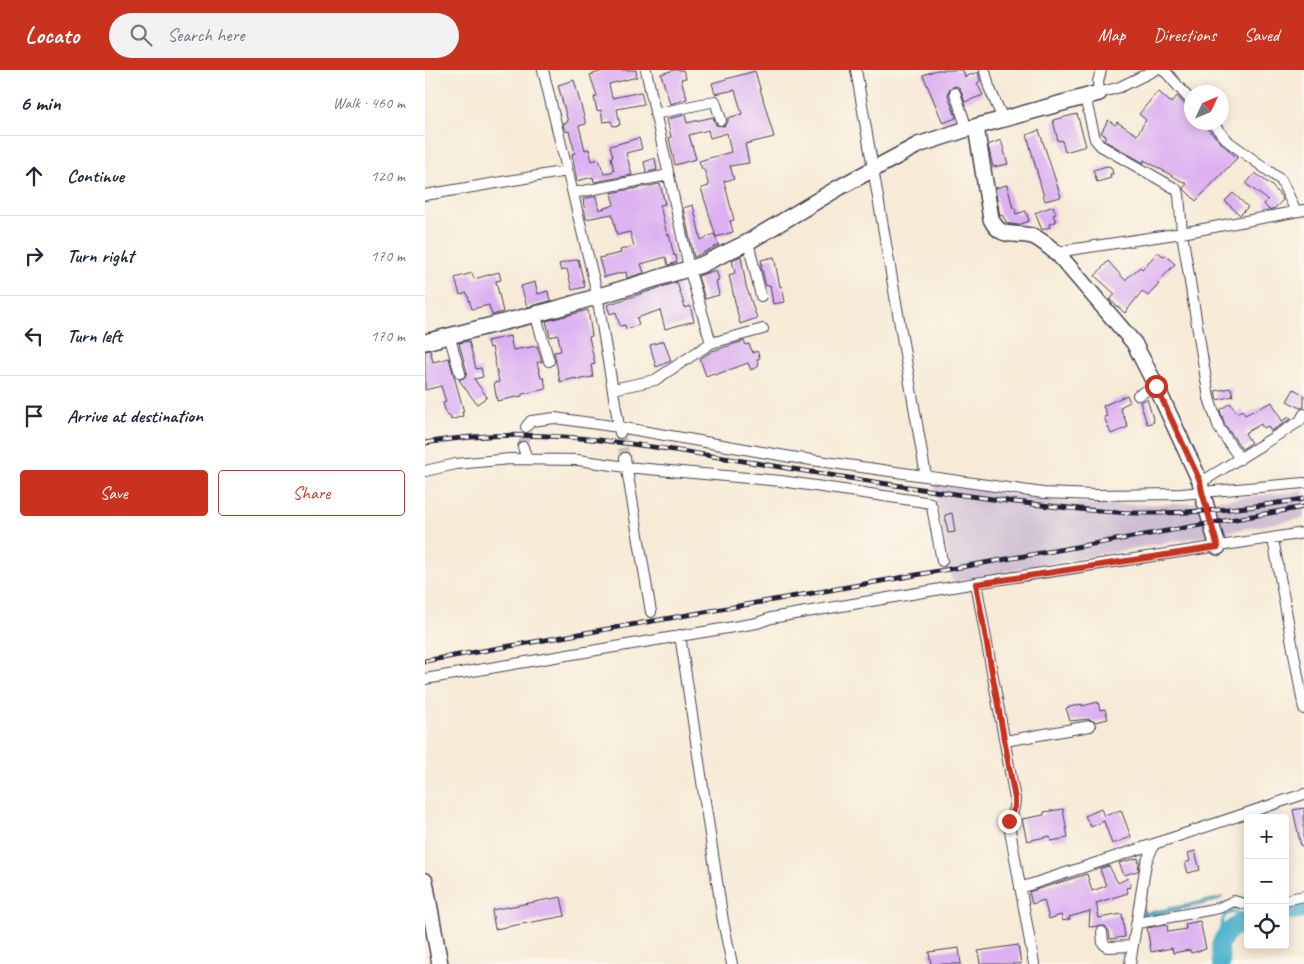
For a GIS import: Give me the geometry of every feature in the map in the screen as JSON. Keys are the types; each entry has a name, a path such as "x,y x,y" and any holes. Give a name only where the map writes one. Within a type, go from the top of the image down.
{"street":[{"path":"543,70 597,296 620,430"},
{"path":"646,70 689,268 711,343"},
{"path":"856,70 926,476"},
{"path":"1099,92 1098,82 1101,70"},
{"path":"425,342 535,314 689,268 720,256 748,242 917,145 971,128 1120,87 1155,70"},
{"path":"1164,70 1184,93"},
{"path":"985,71 989,88 1003,119"},
{"path":"955,93 971,128 991,220 995,229 1003,233 1033,236 1045,243 1057,254 1134,344 1156,386 1201,486 1218,547"},
{"path":"1085,97 1095,139 1101,146 1176,189 1179,194 1182,233 1209,398 1219,428 1240,459"},
{"path":"655,114 715,101 721,120"},
{"path":"1057,254 1069,250 1182,233 1299,211 1281,180 1233,146 1218,130"},
{"path":"425,195 567,171"},
{"path":"573,194 669,175"},
{"path":"748,242 761,296"},
{"path":"535,314 549,361"},
{"path":"613,389 655,380 711,343 763,329"},
{"path":"449,335 460,373"},
{"path":"1138,395 1156,386"},
{"path":"1201,486 1208,478 1301,420 1304,414"},
{"path":"526,427 531,421 555,418 791,457 1043,493 1095,495 1181,494 1201,486 1304,483"},
{"path":"523,447 527,459"},
{"path":"425,471 456,464 510,459 625,462 781,481 925,502 930,503 932,507 942,561"},
{"path":"625,462 651,612"},
{"path":"425,679 757,623 781,616 1304,533"},
{"path":"1273,539 1304,709"},
{"path":"976,584 1015,799 1015,807 1009,821 1010,830 1034,964"},
{"path":"680,636 723,921 732,964"},
{"path":"1005,740 1090,726"},
{"path":"1020,888 1304,794"},
{"path":"1130,964 1146,863 1154,844"},
{"path":"425,882 440,964"},
{"path":"1289,899 1304,896"},
{"path":"1137,923 1219,908 1235,901 1245,904"},
{"path":"1102,932 1104,946 1133,946"}],"shaded area":[{"path":"934,483 1053,501 1102,505 1182,504 1304,491 1304,518 952,581"}],"water":[{"path":"1223,897 1213,902 1143,918 1142,905 1145,913"}],"building":[{"path":"606,70 636,70 637,77 609,84 612,98 641,92 644,104 617,109 620,125 613,126 611,121 603,122 601,110 597,111 594,97 597,96 590,75"},
{"path":"674,70 683,70 686,78 681,79 687,99 670,104 661,74"},
{"path":"937,70 963,70 965,77 978,72 980,81 977,83 983,95 965,102 960,88 956,86 950,88 948,95 956,118 943,123 923,75"},
{"path":"755,71 774,137 745,144 749,163 730,166 734,179 724,181 734,220 730,221 733,232 716,237 701,188 709,186 704,169 702,169 699,161 731,152 727,133 710,138 708,130 689,135 696,159 675,165 667,119 685,115 687,123 713,117 716,125 724,126 728,122 728,118 742,114 735,90 715,94 712,83"},
{"path":"574,80 586,124 579,126 585,150 589,149 592,161 599,159 604,174 614,171 610,146 639,138 642,149 626,153 632,175 594,182 593,177 577,181 572,154 575,153 569,131 565,132 563,124 568,122 558,85"},
{"path":"1158,91 1171,103 1177,96 1184,104 1184,130 1208,130 1237,158 1196,201 1183,188 1187,184 1105,141 1106,136 1101,133 1108,120 1115,125 1117,122 1137,135 1146,120 1139,114"},
{"path":"1077,114 1086,146 1065,152 1062,140 1058,141 1053,120"},
{"path":"1039,130 1061,197 1045,201 1027,135"},
{"path":"1001,140 1008,164 993,167 988,145"},
{"path":"655,158 657,170 646,172 644,162"},
{"path":"1107,166 1111,167 1113,174 1110,174 1111,178 1097,182 1093,170"},
{"path":"1255,173 1271,185 1283,200 1275,208 1269,210 1264,204 1268,200 1246,184"},
{"path":"660,184 665,204 660,205 667,235 669,234 677,262 668,265 666,257 641,264 644,273 627,278 626,272 604,277 599,258 621,253 620,250 634,246 630,232 617,235 612,214 586,219 583,199 596,196 599,210 614,205 611,193"},
{"path":"1007,185 1016,214 1026,211 1029,221 1018,225 1010,224 1007,223 1002,215 1000,216 995,188"},
{"path":"1233,193 1248,207 1240,215 1225,201"},
{"path":"693,205 701,240 714,234 719,245 694,257 683,208"},
{"path":"1053,206 1056,214 1053,215 1056,222 1049,224 1050,227 1042,230 1035,213"},
{"path":"1158,252 1163,256 1165,255 1175,264 1157,283 1159,284 1148,296 1142,291 1125,313 1110,300 1115,294 1095,276 1108,261 1125,280 1140,267 1142,269"},
{"path":"741,256 746,286 757,318 740,324 729,275 735,273 732,260"},
{"path":"774,257 785,302 773,304 770,285 766,286 761,260"},
{"path":"578,259 585,287 572,290 567,269 561,271 559,264"},
{"path":"716,270 719,280 716,281 719,295 705,299 698,276"},
{"path":"499,272 501,280 496,281 503,312 492,315 489,305 472,309 467,293 460,295 455,278 472,273 474,279"},
{"path":"535,282 538,294 548,291 550,301 527,307 521,286"},
{"path":"677,282 685,308 690,306 694,321 665,329 660,310 637,318 639,325 626,329 625,325 620,326 616,312 610,314 607,305"},
{"path":"588,310 592,336 589,337 595,364 591,365 593,377 576,380 576,378 560,382 554,352 561,351 558,335 550,337 546,321"},
{"path":"510,336 513,350 537,346 542,362 537,362 541,378 544,378 546,389 497,401 494,383 499,382 492,347 489,348 487,341"},
{"path":"469,341 476,369 481,368 483,377 474,379 487,397 477,404 459,380 465,377 467,372 459,343"},
{"path":"664,341 671,361 656,367 650,345"},
{"path":"744,341 746,345 749,344 753,353 757,351 760,358 757,360 759,366 751,370 748,363 715,375 714,373 706,376 700,359 712,351"},
{"path":"430,350 433,362 449,358 464,412 462,412 463,416 451,420 450,415 447,416 443,403 446,402 441,386 425,390 425,351"},
{"path":"1231,388 1233,396 1217,400 1215,391"},
{"path":"1294,389 1304,395 1304,407 1300,408 1287,401"},
{"path":"1127,395 1130,402 1120,407 1128,427 1111,434 1104,417 1107,416 1103,406"},
{"path":"1147,399 1154,422 1147,424 1140,402"},
{"path":"1272,402 1282,421 1290,417 1291,419 1271,431 1268,426 1263,428 1261,424 1245,433 1251,443 1242,449 1225,425 1220,410 1230,403 1237,413 1242,410 1245,415"},
{"path":"952,513 955,532 948,533 945,515"},
{"path":"1098,702 1100,710 1105,709 1108,719 1095,722 1089,719 1070,721 1066,708"},
{"path":"1304,808 1304,846 1301,846 1293,810"},
{"path":"1063,809 1068,838 1051,841 1050,836 1027,841 1022,819 1044,815 1044,812"},
{"path":"1101,809 1104,816 1121,810 1131,837 1112,844 1104,821 1091,827 1085,816"},
{"path":"1195,851 1200,870 1188,873 1185,863 1190,861 1188,853"},
{"path":"1138,858 1138,871 1124,875 1119,863"},
{"path":"1109,866 1118,883 1128,878 1131,887 1126,888 1128,893 1096,903 1099,918 1122,914 1125,937 1110,939 1109,931 1105,926 1089,927 1090,911 1069,917 1070,919 1063,921 1061,915 1049,919 1044,900 1032,904 1029,892 1087,874 1092,891 1106,886 1100,869"},
{"path":"561,897 565,916 495,929 492,910"},
{"path":"1200,921 1206,949 1191,953 1190,950 1173,953 1172,948 1151,952 1147,928 1167,925 1168,932 1186,929 1185,924"},
{"path":"1018,945 1021,964 980,964 978,951"},
{"path":"959,948 961,964 931,964 929,952"}],"waterway":[{"path":"1289,911 1304,909"},
{"path":"1220,945 1222,922 1225,915 1232,912 1244,915"},
{"path":"1221,964 1221,942 1234,927 1244,921"}],"tunnel":[{"path":"523,447 526,427"},
{"path":"620,433 625,458"}],"railway":[{"path":"425,443 467,437 508,435 591,439 1007,501 1104,511 1136,513 1199,511 1241,508 1304,499"},
{"path":"425,661 1304,507"}],"route":[{"path":"1009,821 1015,807 1015,799 976,584 1218,547 1200,481 1156,386"}]}
